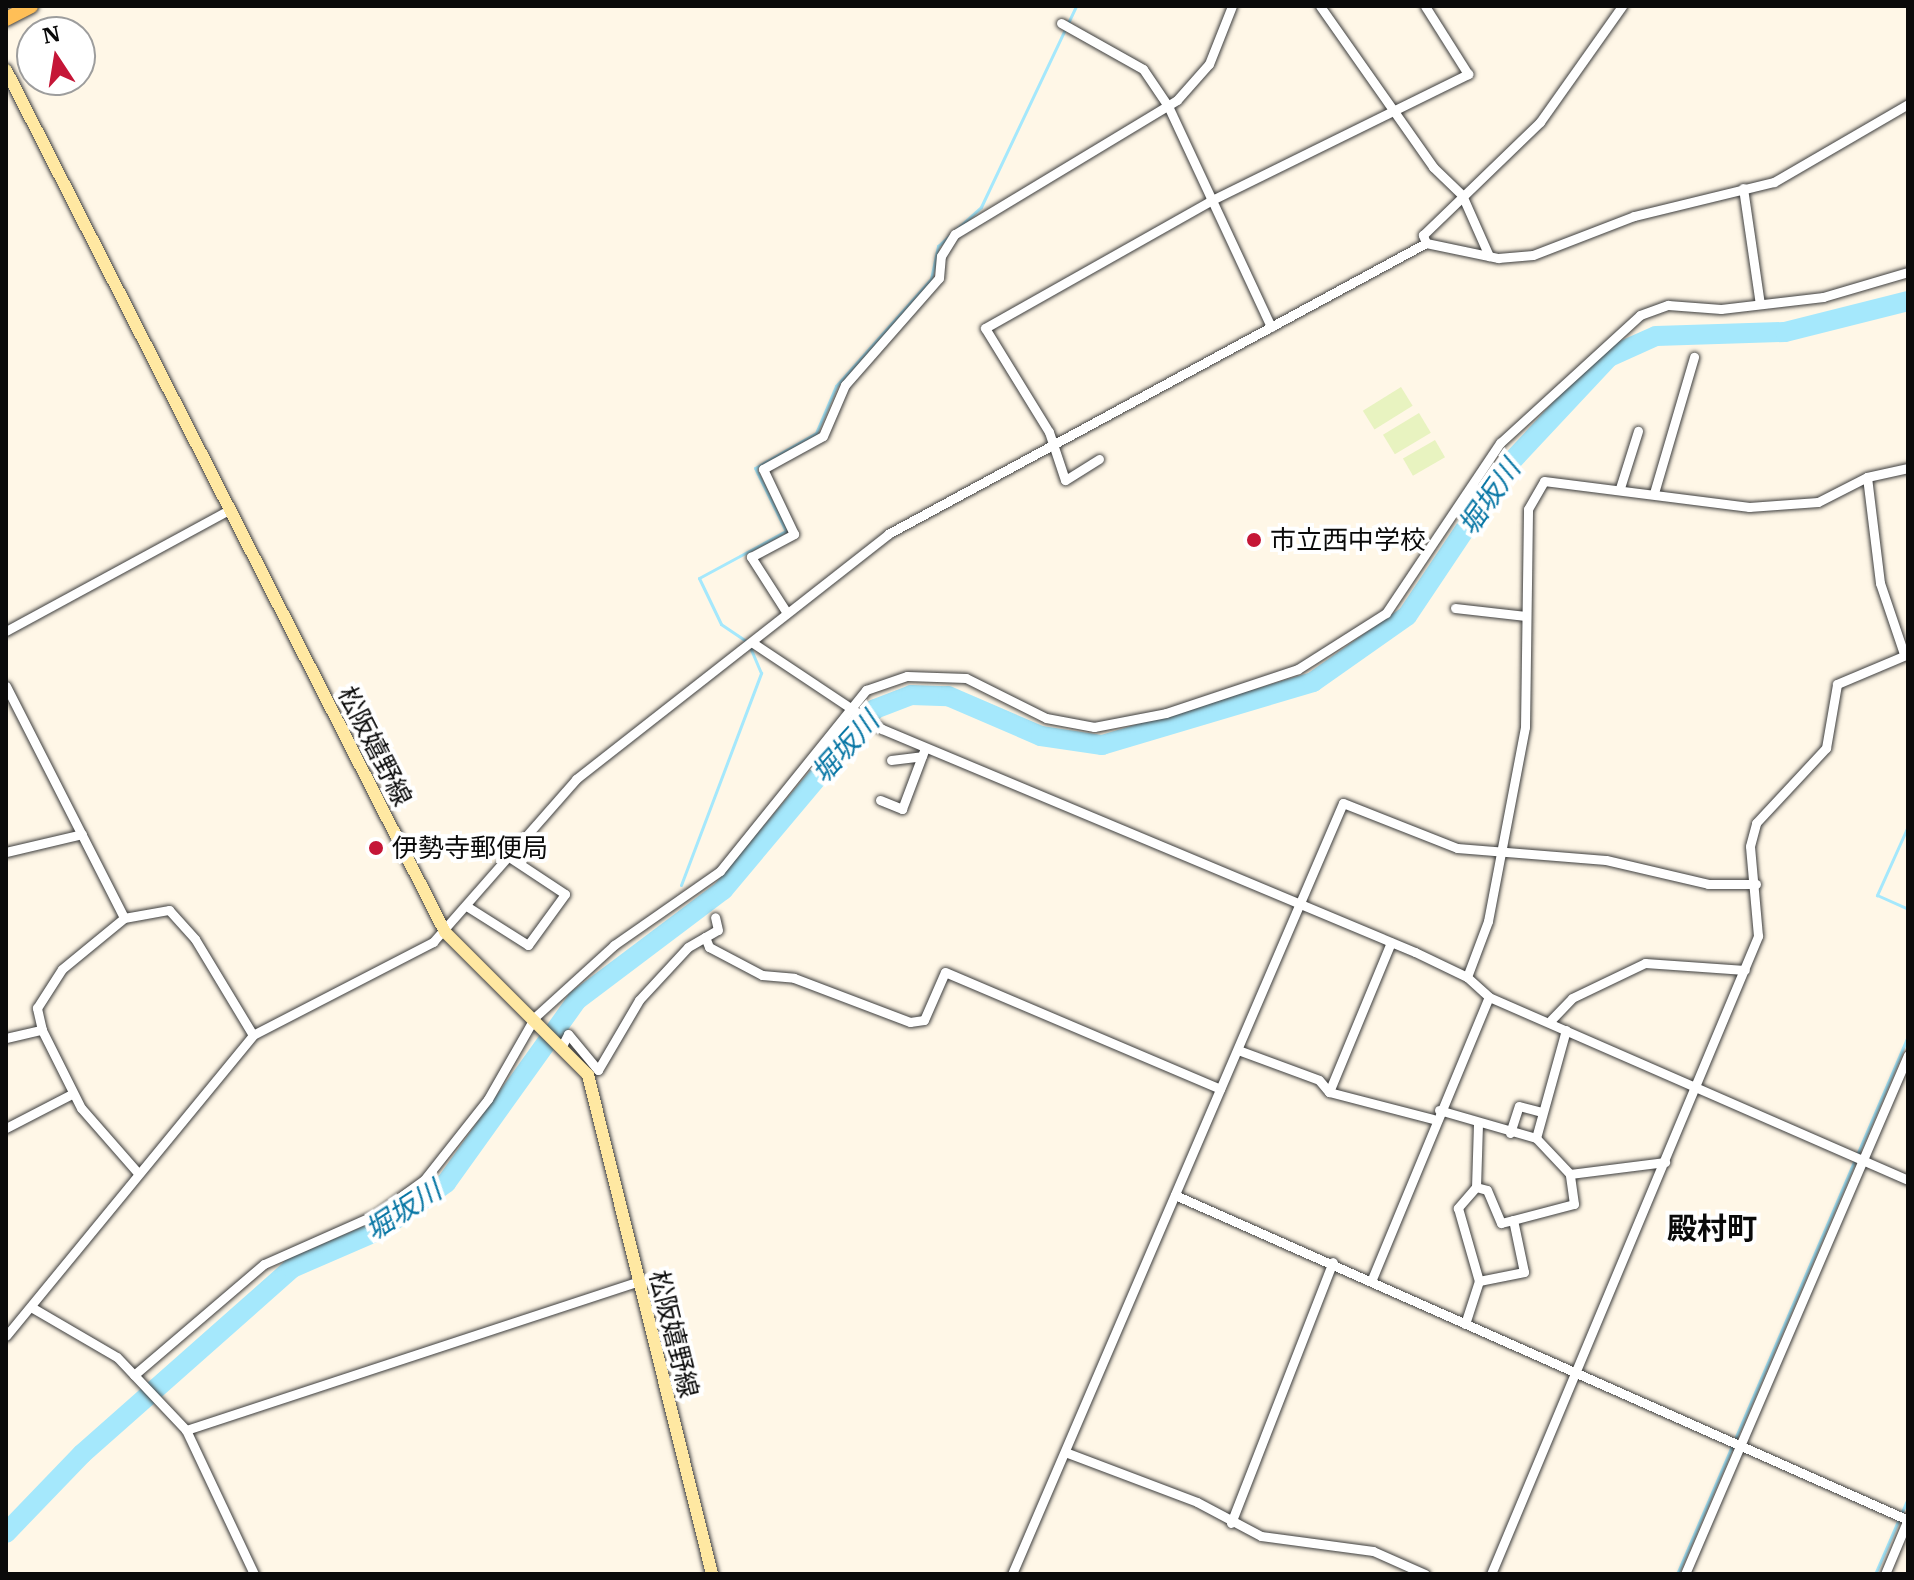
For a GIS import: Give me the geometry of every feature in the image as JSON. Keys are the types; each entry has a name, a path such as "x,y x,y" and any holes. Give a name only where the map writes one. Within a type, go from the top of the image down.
{"main road":[{"path":"6,19 31,6"},
{"name":"松阪嬉野線","path":"6,70 445,932 563,1044 588,1075 712,1574"}],"street":[{"path":"787,613 751,557 794,534 763,469 823,436 845,385 939,278 941,256 955,234 1168,106 1209,64 1232,6"},
{"path":"1320,6 1394,109 1462,195 1489,256"},
{"path":"1099,459 1065,480 1053,445 985,328 1210,201 1468,74 1425,6"},
{"path":"1426,243 1423,235 1540,122 1606,11 1622,6"},
{"path":"1061,23 1143,69 1168,106 1271,327"},
{"path":"6,1336 253,1035 445,932 576,779 750,646 888,534 1426,243 1489,256 1533,255 1634,216 1774,182 1908,104"},
{"path":"1743,188 1760,304"},
{"path":"136,1377 264,1264 377,1214 424,1180 488,1099 535,1017 614,945 720,871 853,705 891,679 952,675 993,686 1061,723 1110,726 1298,669 1386,613 1500,443 1640,315 1668,305 1760,304 1823,297 1908,272"},
{"path":"1654,493 1694,357"},
{"path":"1620,488 1638,431"},
{"path":"1467,977 1502,852 1525,727 1528,509 1544,481 1620,488 1749,507 1818,502 1867,477 1908,468"},
{"path":"1491,1574 1758,936 1756,823 1826,748 1834,688 1906,654 1880,583 1867,477"},
{"path":"6,631 229,510"},
{"path":"1455,608 1526,616"},
{"path":"750,646 853,705 924,752 1296,907 1391,942 1467,977 1489,997 1551,1020 1566,1030 1696,1089 1908,1180"},
{"path":"6,686 124,918"},
{"path":"891,760 924,752"},
{"path":"880,800 902,809 924,752"},
{"path":"1012,1574 1343,803 1457,848 1624,862 1708,884 1756,884"},
{"path":"6,852 82,834"},
{"path":"468,907 528,945 565,894 509,857"},
{"path":"138,1173 72,1094 42,1030 37,1008 62,969 124,918 173,912 253,1035"},
{"path":"563,1044 568,1034 598,1070 639,1000 705,937 718,930 715,917"},
{"path":"705,937 709,947 762,975 794,978 910,1022 924,1020 945,972 1220,1089"},
{"path":"1329,1092 1391,942"},
{"path":"1551,1020 1572,998 1645,963 1745,970"},
{"path":"1372,1279 1436,1115 1489,997"},
{"path":"6,1038 42,1030"},
{"path":"1536,1138 1566,1030"},
{"path":"1238,1050 1319,1080 1329,1092 1536,1138 1570,1174 1574,1204 1501,1223 1487,1190 1476,1187"},
{"path":"1685,1574 1735,1446 1857,1160 1908,1055"},
{"path":"6,1128 72,1094"},
{"path":"1510,1133 1519,1106 1542,1112"},
{"path":"1465,1324 1479,1281 1458,1208 1476,1187 1478,1124"},
{"path":"1570,1174 1665,1162"},
{"path":"1175,1195 1372,1279 1575,1376 1905,1518 1885,1574"},
{"path":"1479,1281 1524,1272 1513,1220"},
{"path":"1231,1523 1333,1262"},
{"path":"186,1430 638,1281"},
{"path":"31,1307 136,1377 186,1430 254,1574"},
{"path":"1065,1452 1197,1502 1231,1523 1261,1536 1373,1551 1425,1574"}],"green space":[{"path":"1401,387 1413,406 1374,430 1363,411"},
{"path":"1419,413 1431,433 1395,454 1383,435"},
{"path":"1435,440 1445,457 1413,476 1403,458"}],"waterway":[{"path":"746,641 721,624 699,578 786,531 755,468 816,433 836,386 931,279 938,246 981,207 1076,6"},
{"name":"堀坂川","path":"6,1533 82,1454 292,1268 382,1229 446,1183 577,1000 723,890 875,709 911,695 948,696 1041,736 1102,745 1313,682 1407,616 1508,465 1609,357 1656,336 1785,332 1908,301"},
{"path":"681,885 761,673 750,647"},
{"path":"1908,826 1877,895 1908,909"},
{"path":"1677,1574 1908,1036"},
{"path":"1875,1574 1908,1498"}],"place":[{"name":"市立西中学校","path":"1254,540"},
{"name":"伊勢寺郵便局","path":"376,848"}],"district":[{"name":"殿村町","path":"1712,1228"}]}
